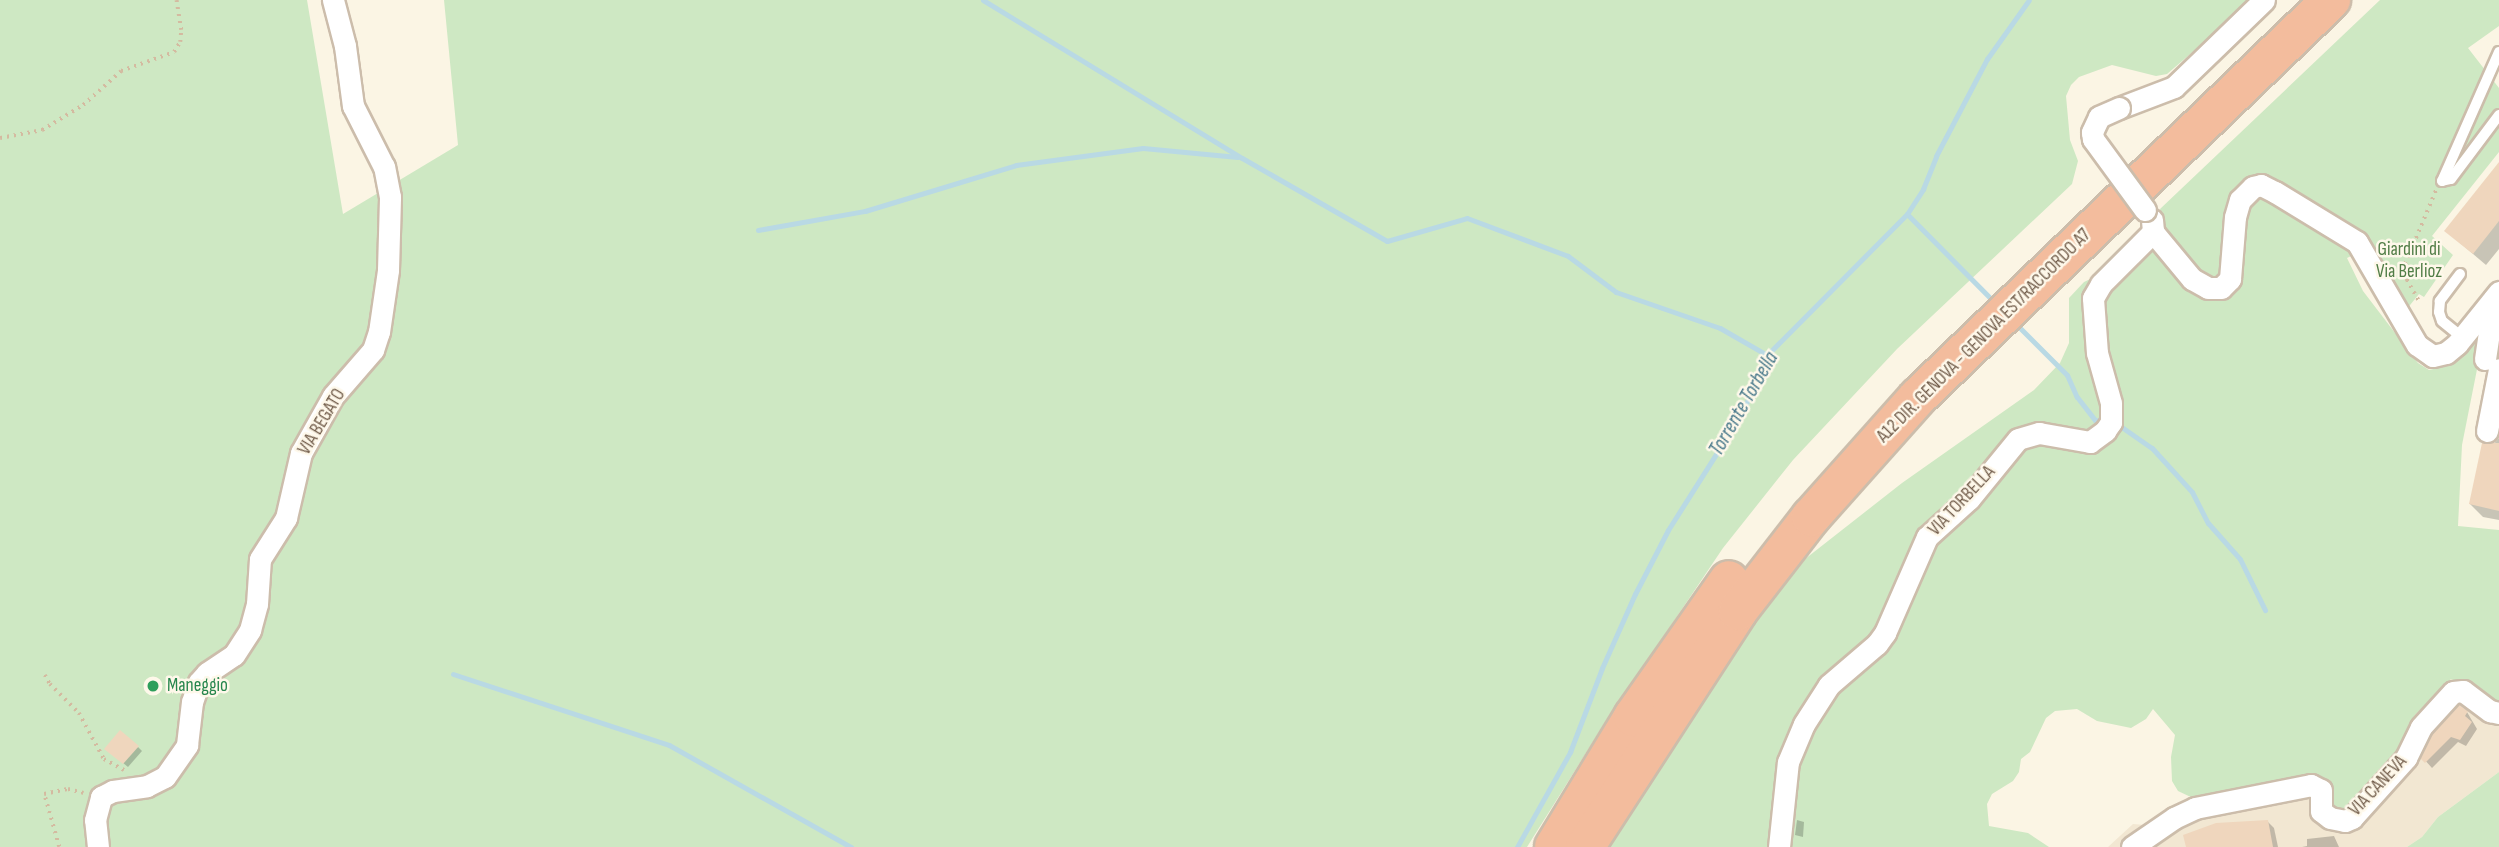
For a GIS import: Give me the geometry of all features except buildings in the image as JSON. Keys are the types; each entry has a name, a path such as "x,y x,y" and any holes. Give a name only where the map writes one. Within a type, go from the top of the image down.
{"highway":[{"path":"1554,847 1633,717 1713,600 1807,482 1914,366 2295,0"},
{"name":"A12 DIR. GENOVA - GENOVA EST/RACCORDO A7","path":"1585,847 1738,611 1811,517 1918,397 2331,0"}],"street":[{"name":"VIA BEGATO","path":"159,780 187,745 192,702 199,682 207,673 234,655 250,630 257,604 260,559 286,518 301,453 333,396 373,349 379,332 388,270 390,197 384,167 353,106 345,46 333,0"},
{"path":"2264,0 2174,88 2099,117 2092,132 2093,139 2145,209 2153,232 2192,279 2208,288 2221,288 2230,279 2237,207 2247,191 2261,185 2357,242 2421,351 2439,355 2463,338 2498,299"},
{"name":"VIA TORBELLA","path":"1779,847 1788,762 1804,724 1829,685 1877,644 1885,633 1927,537 1969,499 2018,439 2039,433 2090,442 2105,431 2111,422 2111,403 2097,353 2093,298 2101,284 2153,232"},
{"path":"2487,431 2498,299"},
{"name":"VIA CANEVA","path":"2132,847 2174,818 2195,808 2311,785 2321,790 2321,811 2330,818 2344,821 2358,814 2406,758 2421,727 2453,692 2463,691 2490,711 2499,713"},
{"path":"98,847 95,820 101,797 113,791 147,786 159,780"}],"lane":[{"path":"2499,52 2440,179 2446,182 2451,179 2499,115"},
{"path":"2460,274 2440,301 2439,312 2442,321 2463,338"}],"path":[{"path":"0,138 42,130 83,105 121,71 174,52 180,42 181,30 176,0"},
{"path":"2418,300 2407,281 2405,264 2440,179"},
{"path":"45,675 50,684 79,713 104,759 124,770 149,769 159,780"},
{"path":"59,847 44,794 68,789 101,797"}],"shaded area":[{"path":"2451,679 2499,707 2499,772 2438,817 2422,837 2407,847 2108,847 2133,824 2156,826 2394,762 2415,715"}],"green space":[{"path":"0,0 307,0 343,214 458,145 444,0 2253,0 2167,74 2156,76 2112,65 2079,77 2071,85 2066,96 2070,140 2078,161 2072,184 1897,349 1793,460 1723,548 1598,734 1527,847 0,847"},
{"name":"Giardini di Via Berlioz","path":"2380,0 2499,0 2499,26 2468,48 2499,88 2499,152 2432,236 2453,255 2424,297 2419,294 2402,315 2368,248 2347,258 2363,291 2418,363 2429,370 2452,365 2485,329 2462,445 2458,526 2499,530 2499,707 2451,679 2415,715 2394,762 2364,797 2339,814 2327,811 2327,784 2195,799 2178,791 2172,781 2171,757 2175,735 2153,709 2146,719 2131,728 2097,721 2077,709 2055,711 2046,718 2030,752 2021,759 2019,772 2013,781 1992,794 1987,804 1989,826 2028,833 2049,847 1595,847 1693,691 1791,570 1902,483 2034,390 2060,363 2069,343 2069,298 2084,282 2155,248 2167,236 2160,209"},
{"path":"2499,772 2499,847 2407,847 2422,837 2438,817"}],"waterway":[{"path":"983,0 1242,158 1387,241 1467,218 1568,256 1616,292 1720,328 1767,355"},
{"name":"Torrente Torbella","path":"1517,847 1570,752 1602,668 1635,594 1668,530 1742,413 1767,355 1907,214 1923,189 1936,156 1987,59 2029,0"},
{"path":"758,230 865,211 1016,165 1143,148 1238,157"},
{"path":"1907,214 1995,303"},
{"path":"2014,322 2067,375 2077,397 2095,420 2104,422"},
{"path":"2113,425 2123,428 2152,448 2192,492 2208,523 2240,559 2265,610"},
{"path":"453,674 669,745 851,847"}],"place":[{"name":"Maneggio","path":"153,686"}]}
